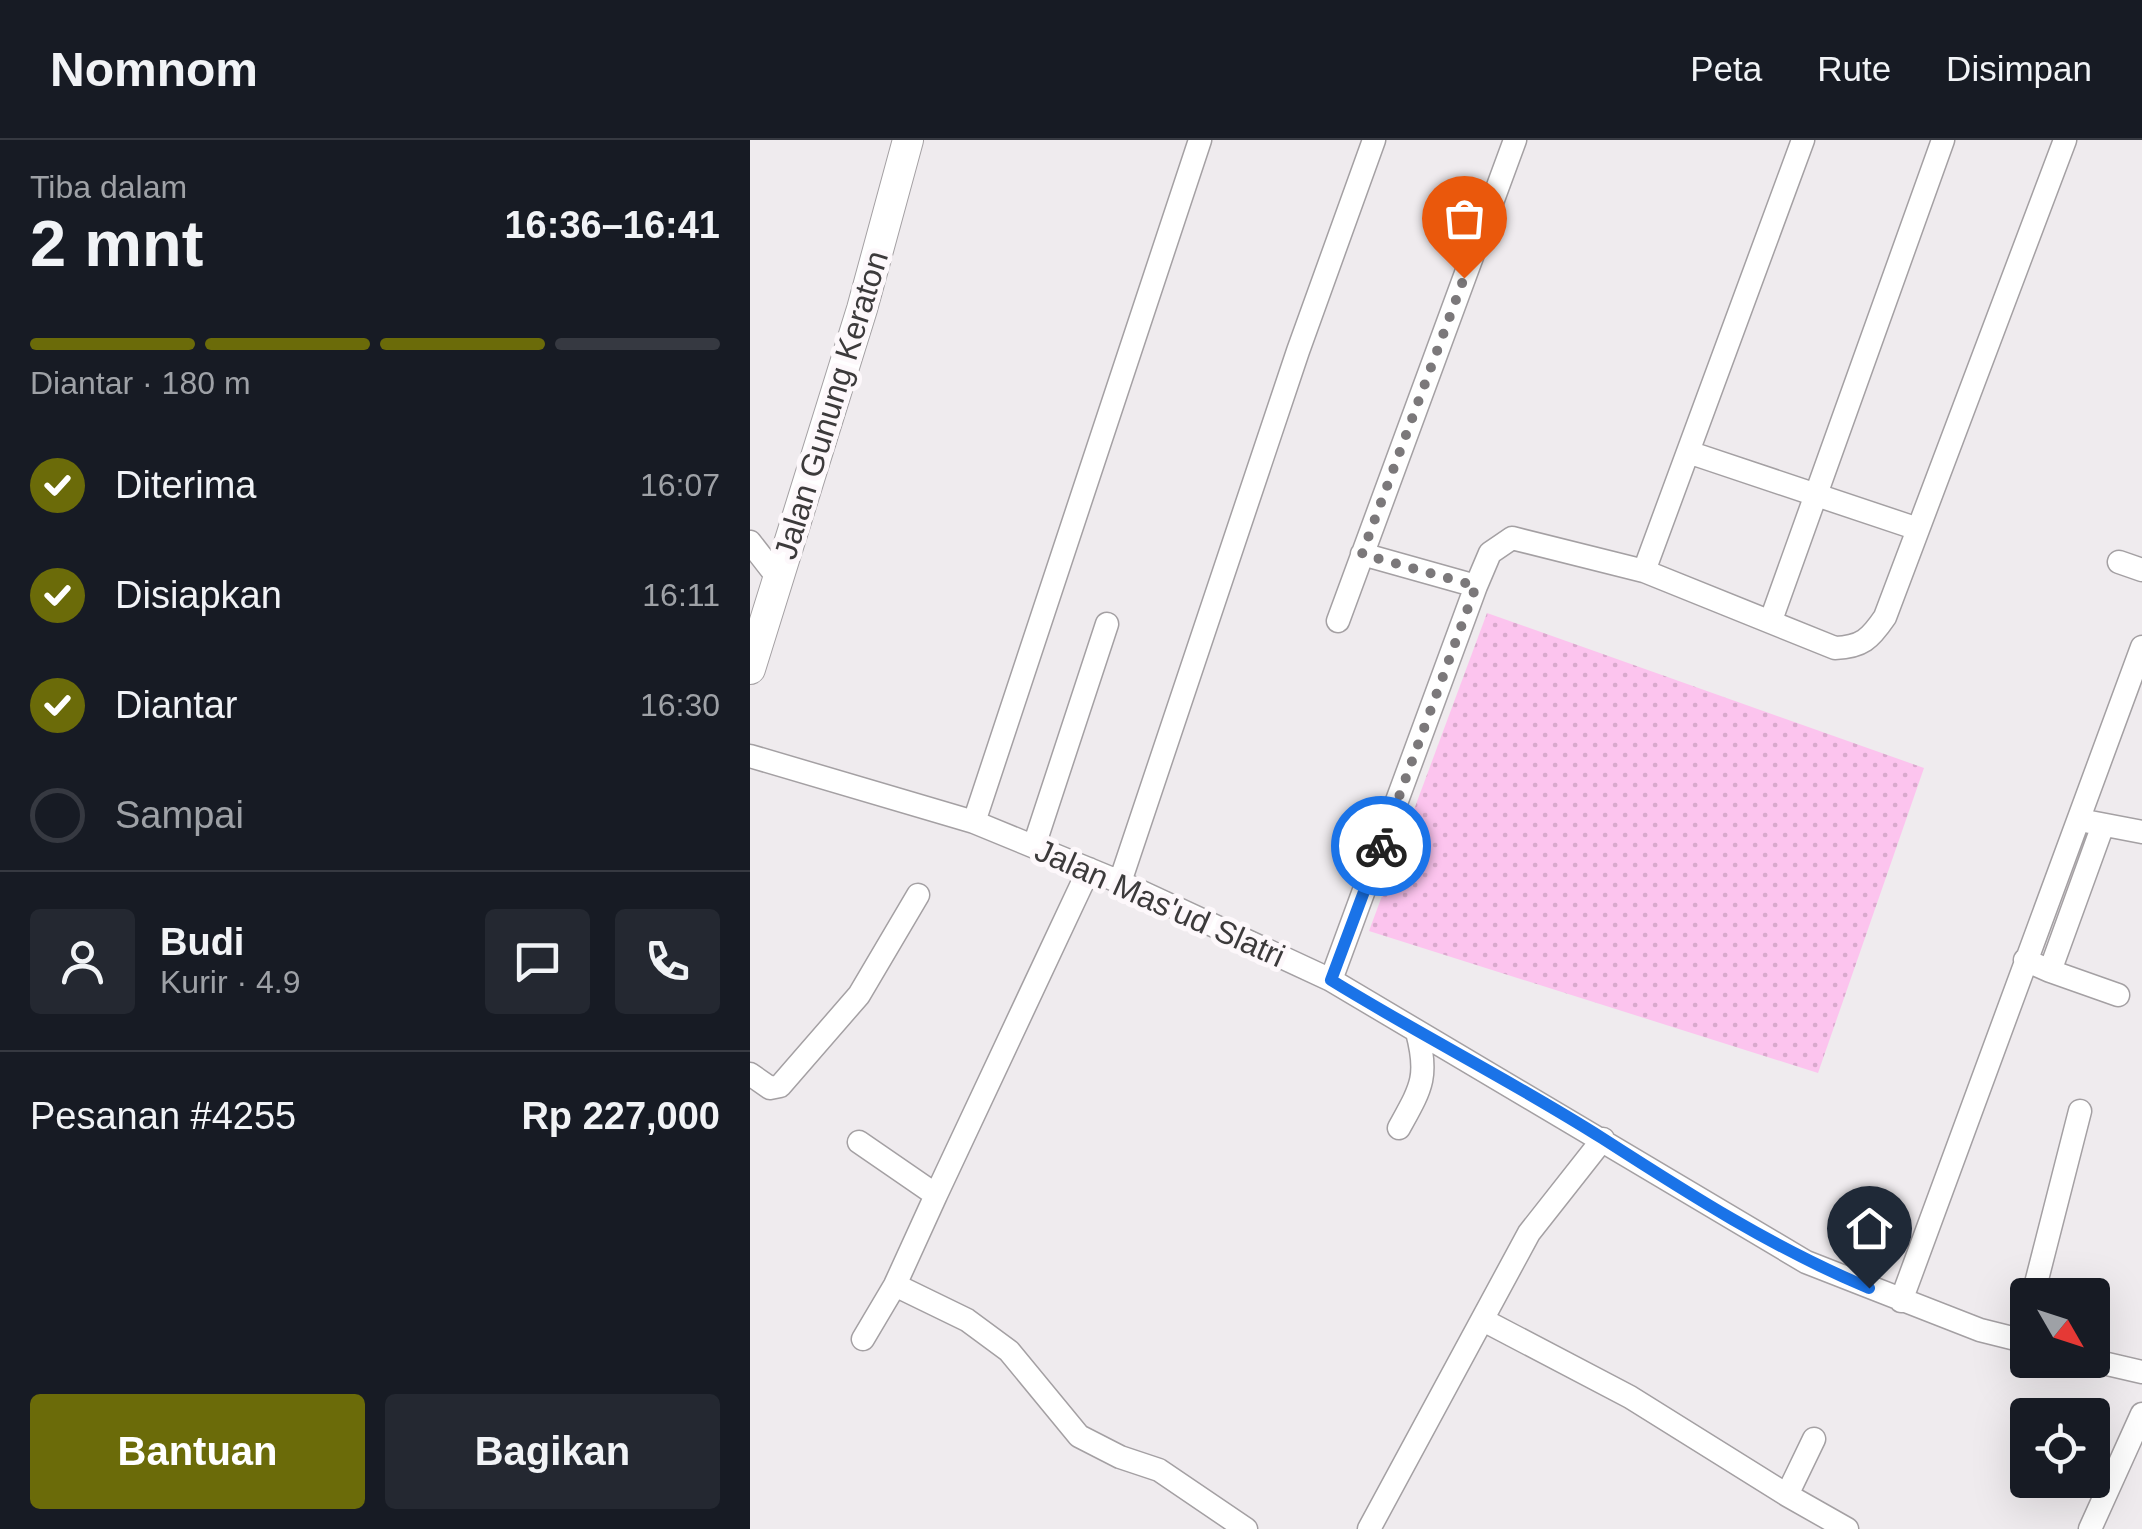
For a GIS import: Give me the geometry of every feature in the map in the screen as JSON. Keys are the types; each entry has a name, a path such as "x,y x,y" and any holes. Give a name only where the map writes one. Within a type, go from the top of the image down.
{"street":[{"name":"Jalan Gunung Keraton","path":"750,669 862,310 908,140"},
{"path":"974,822 1200,140"},
{"path":"1120,882 1298,351 1374,140"},
{"path":"1338,622 1515,140"},
{"path":"1644,571 1803,140"},
{"path":"1770,620 1944,140"},
{"path":"1331,980 1476,586 1490,553 1512,538 1644,571 1835,648 1854,647 1870,638 1884,617 2065,140"},
{"path":"1688,452 1918,529"},
{"path":"750,542 778,578"},
{"path":"1362,554 1476,586"},
{"path":"2119,562 2142,570"},
{"path":"1034,846 1107,624"},
{"path":"1901,1300 2077,818 2136,684 2142,647"},
{"name":"Jalan Mas'ud Slatri","path":"750,756 974,822 1120,882 1331,980 1603,1138 1668,1184 1806,1262 1901,1300 2010,1336"},
{"path":"2077,818 2142,832"},
{"path":"2050,971 2104,825"},
{"path":"864,1339 895,1285 1089,869"},
{"path":"750,1074 770,1088 780,1086 859,995 918,895"},
{"path":"2025,960 2118,996"},
{"path":"1399,1128 1423,1084 1425,1061 1417,1032"},
{"path":"2037,1278 2080,1111"},
{"path":"1369,1529 1485,1321 1529,1233 1603,1138"},
{"path":"859,1142 936,1196"},
{"path":"895,1285 968,1320 1009,1351 1079,1436 1120,1458 1158,1470 1246,1529"},
{"path":"1485,1321 1630,1397 1847,1529"},
{"path":"2110,1365 2142,1372"},
{"path":"2090,1529 2142,1414"},
{"path":"1787,1495 1814,1439"}],"shaded area":[{"path":"1487,613 1924,768 1818,1073 1369,931"}],"way so far":[{"path":"1381,846 1476,586 1362,554 1464,278"}],"route":[{"path":"1381,846 1331,980 1603,1138 1668,1184 1806,1262 1869,1288"}]}
